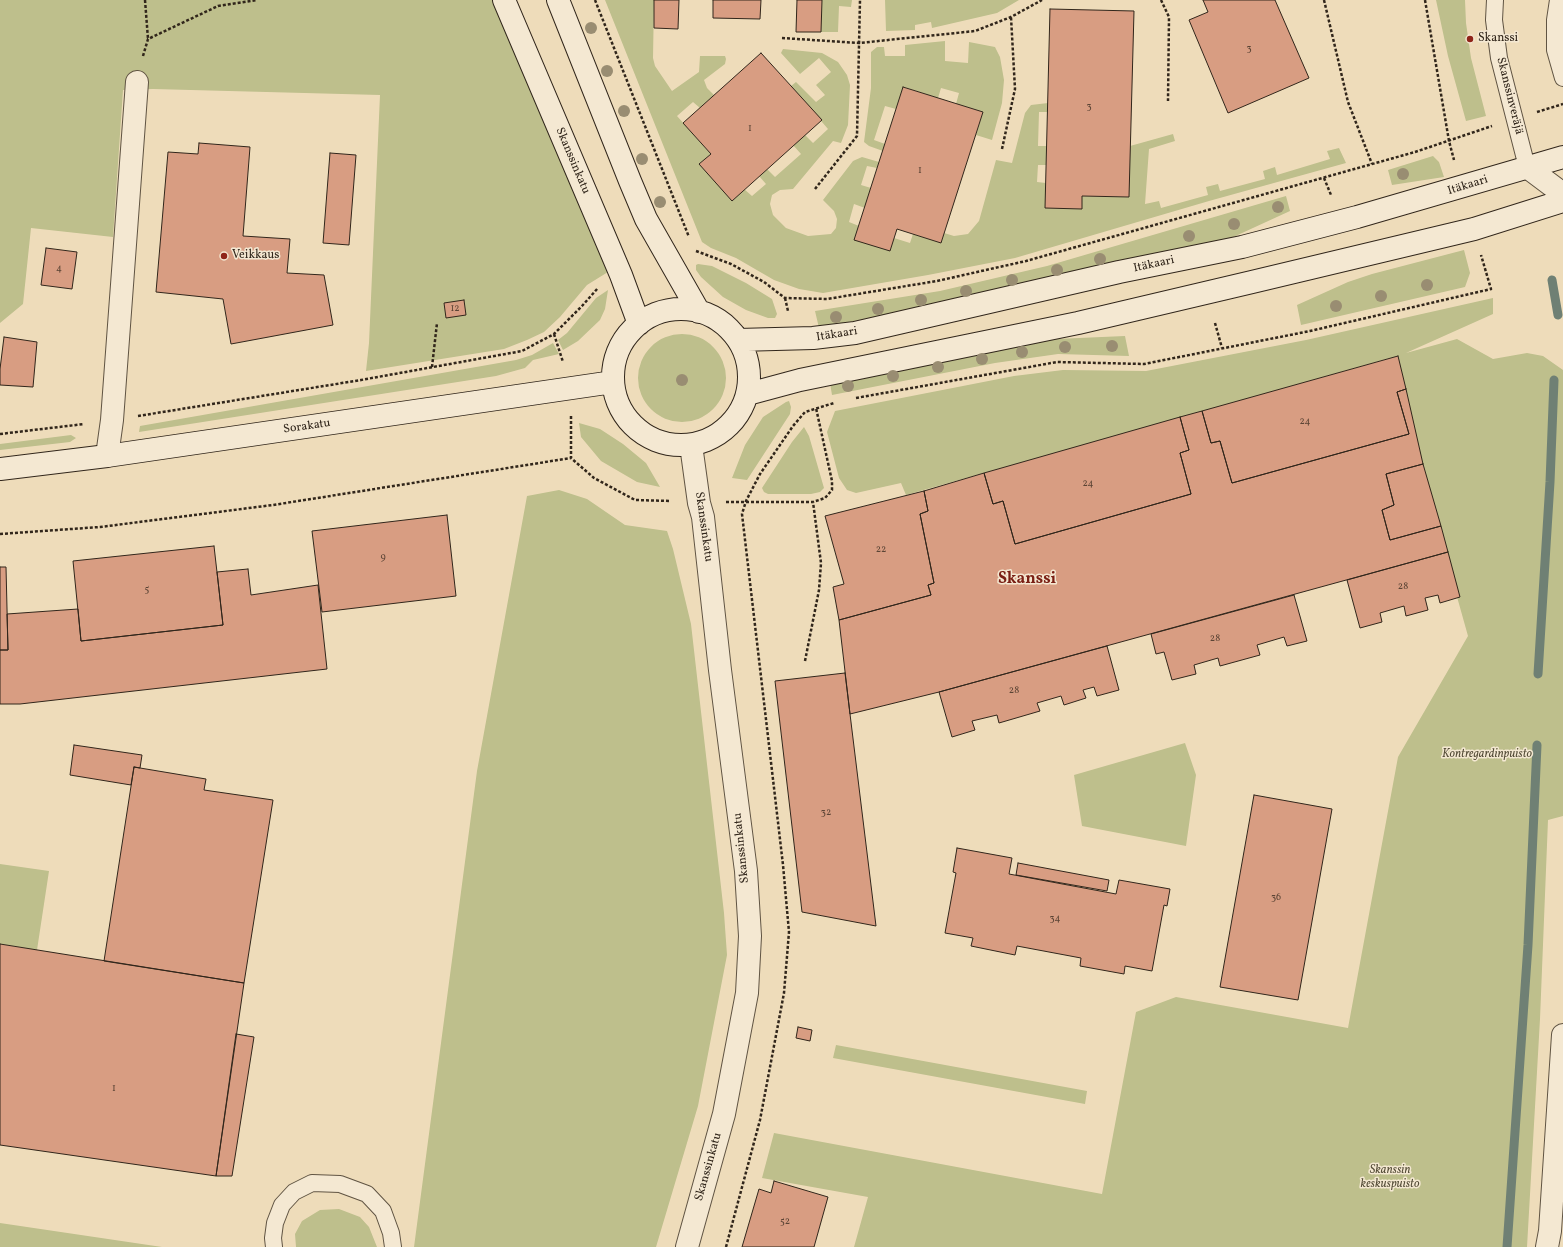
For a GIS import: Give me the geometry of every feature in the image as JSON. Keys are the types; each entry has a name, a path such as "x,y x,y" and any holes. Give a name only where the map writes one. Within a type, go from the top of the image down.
{"street":[{"name":"Skanssinkatu","path":"504,0 621,275 639,324"},
{"path":"558,0 646,219 699,312"},
{"path":"107,456 112,420 137,82"},
{"name":"Itäkaari","path":"738,340 813,338 855,333 1119,272 1242,247 1357,217 1563,157"},
{"path":"1527,167 1563,194"},
{"path":"748,394 800,380 1078,323 1252,282 1474,229 1563,201"},
{"path":"683,309 699,312 721,322 738,340 745,352 749,366 748,394 734,421 723,432 710,440 680,446 666,444 652,439 640,432 629,422 621,410 615,396 613,382 614,366 619,349 627,335 639,324 653,315 683,309"},
{"name":"Sorakatu","path":"0,469 107,456 613,382"},
{"name":"Skanssinkatu","path":"687,1247 724,1114 747,993 750,936 746,871 720,670 703,517 699,503 691,445"},
{"path":"1547,1247 1550,1231 1563,1035"}],"lane":[{"name":"Skanssinveräjä","path":"1495,0 1494,20 1496,43 1527,167"},
{"path":"1558,0 1555,20 1555,50 1563,78"},
{"path":"274,1247 273,1238 282,1205 294,1192 312,1183 340,1184 367,1194 383,1211 391,1233 393,1247"}],"path":[{"path":"137,82 148,38 145,0"},
{"path":"148,38 218,6 257,0"},
{"path":"595,0 695,250"},
{"path":"815,189 856,136 860,0"},
{"path":"782,38 859,43 975,31 1011,17 1042,0"},
{"path":"1161,0 1169,17 1168,101"},
{"path":"1324,0 1348,102 1372,164"},
{"path":"1425,0 1449,141"},
{"path":"1002,149 1015,89 1011,17"},
{"path":"668,259 695,250 730,264 764,282 785,298 827,300 937,281 1026,261 1324,178 1449,141 1514,118 1563,104"},
{"path":"1324,178 1331,195"},
{"path":"0,434 112,420 522,351 554,334 603,282 621,275"},
{"path":"851,399 1057,362 1144,364 1310,331 1491,289"},
{"path":"1215,323 1222,348"},
{"path":"432,367 437,324"},
{"path":"554,334 570,388 571,458 594,478 635,500 699,503 746,501 813,502 825,498 832,490 832,481 816,408"},
{"path":"805,412 836,402"},
{"path":"0,534 100,527 273,506 571,458"},
{"path":"805,661 819,590 821,563 813,502"}],"green space":[{"path":"0,0 492,0 609,266 608,272 587,285 560,317 544,332 527,340 504,349 366,371 369,343 380,95 153,89 123,90 113,237 31,228 23,304 0,323"},
{"path":"605,0 654,0 653,58 655,66 672,91 699,72 700,56 725,56 725,64 704,80 707,88 714,95 700,108 693,102 677,116 711,154 699,164 744,189 752,196 766,184 759,176 767,169 775,177 801,154 793,145 805,135 813,143 828,129 791,86 796,82 816,102 825,95 816,85 831,72 819,58 800,74 781,53 783,49 822,53 838,62 847,75 850,85 848,125 841,143 833,141 793,189 780,190 772,195 770,204 773,215 786,228 808,236 831,234 836,228 837,219 834,211 823,200 853,161 862,157 879,162 877,168 867,166 861,185 871,188 865,208 854,204 849,222 859,226 890,251 894,238 910,243 913,234 941,243 944,233 954,236 968,234 979,221 996,160 1012,163 1025,113 1031,105 1048,103 1047,112 1039,112 1038,146 1047,146 1046,165 1038,165 1037,182 1046,183 1082,209 1082,196 1128,197 1130,146 1173,134 1175,141 1149,149 1145,204 1159,201 1161,208 1208,195 1206,187 1218,184 1220,191 1265,179 1263,171 1275,167 1277,175 1330,159 1327,151 1339,148 1346,163 1209,201 1015,258 823,293 799,289 774,280 736,258 711,248 702,242"},
{"path":"822,0 852,0 851,7 839,6 838,32 821,32"},
{"path":"885,0 1019,0 997,13 932,28 931,22 915,25 915,30 886,31"},
{"path":"1436,0 1465,0 1466,23 1471,58 1486,116 1466,121 1448,56"},
{"path":"945,41 945,61 968,63 969,42 995,47 1000,57 1004,80 1002,103 992,140 976,135 983,112 956,104 959,93 941,88 938,98 904,87 896,109 885,106 874,140 885,144 883,151 869,146 864,142 871,88 871,52 877,47 884,47 885,56 905,56 905,45"},
{"path":"1433,156 1439,162 1444,177 1392,185 1388,170"},
{"path":"1286,196 1290,211 1229,239 938,304 819,328 815,311 940,291 1047,266"},
{"path":"1464,250 1470,273 1465,287 1301,325 1297,305 1348,282 1372,274"},
{"path":"696,265 712,266 746,283 772,299 777,314 775,318 768,318 746,310 723,297 701,277 696,270"},
{"path":"608,290 605,309 600,320 578,341 563,350 558,340 567,333 596,298"},
{"path":"1493,298 1493,314 1406,353 1457,339 1493,359 1527,353 1543,356 1563,370 1563,816 1548,820 1540,1019 1527,1247 854,1247 868,1197 762,1178 774,1133 1102,1194 1136,1012 1176,997 1348,1028 1398,757 1468,636 1390,358 906,495 901,483 856,493 847,490 839,478 827,432 835,411 1014,376 1063,370 1146,371 1306,340"},
{"path":"682,334 699,338 713,347 722,361 726,378 722,395 713,409 699,418 682,422 665,418 651,409 642,395 638,378 642,361 651,347 665,338"},
{"path":"1125,336 1129,356 1058,354 995,363 832,395 830,383 991,348 1056,339"},
{"path":"553,343 559,354 533,360 525,368 496,376 139,432 140,426 516,360 532,355"},
{"path":"789,401 791,407 790,414 747,480 732,478 745,445 763,417"},
{"path":"579,423 600,429 623,444 646,463 660,487 637,482 601,461 581,437"},
{"path":"804,427 809,436 824,488 820,492 811,494 768,494 764,492 762,488 792,442"},
{"path":"71,435 76,438 70,442 0,450 0,444"},
{"path":"559,490 587,499 625,525 667,531 673,549 691,624 724,913 727,955 698,1106 656,1247 414,1247 477,771 527,496"},
{"path":"1185,743 1196,775 1186,846 1082,826 1074,775"},
{"path":"0,864 49,871 37,950 0,944"},
{"path":"836,1045 1087,1091 1085,1104 833,1058"},
{"path":"339,1209 360,1217 369,1227 377,1247 296,1247 295,1234 302,1221 320,1210"},
{"path":"0,1223 162,1247 0,1247"}],"building":[{"path":"654,0 679,0 678,29 654,28"},
{"path":"713,0 761,0 760,19 713,18"},
{"path":"797,0 822,0 821,32 796,32"},
{"path":"1203,0 1275,0 1309,78 1228,113 1189,20 1208,12"},
{"path":"1050,9 1134,11 1129,197 1082,196 1082,209 1045,208"},
{"path":"761,53 822,120 732,201 699,164 711,154 683,123"},
{"path":"903,87 983,112 941,243 897,229 890,251 854,240"},
{"name":"Veikkaus","path":"199,143 250,147 243,236 290,239 287,273 324,275 333,325 231,344 223,299 156,292 168,152 198,154"},
{"path":"330,153 356,155 349,245 323,243"},
{"path":"46,248 77,252 72,289 41,285"},
{"path":"464,300 466,315 446,318 444,303"},
{"path":"4,337 37,342 33,387 0,385 0,369"},
{"path":"1398,356 1406,389 1397,392 1409,434 1232,483 1220,441 1211,443 1202,411"},
{"path":"1406,389 1423,464 1386,474 1394,505 1382,510 1390,540 1441,526 1448,552 939,692 850,714 839,620 931,595 928,585 934,583 920,514 928,511 924,491 984,473 993,504 1003,501 1015,544 1191,494 1180,453 1189,450 1180,417 1202,411 1211,443 1220,441 1232,483 1409,434 1397,392"},
{"path":"1180,417 1189,450 1180,453 1191,494 1015,544 1003,501 993,504 984,473"},
{"path":"1423,464 1441,526 1390,540 1382,510 1394,505 1386,474"},
{"path":"924,491 928,511 920,514 934,583 928,585 931,595 839,620 833,587 844,584 825,516"},
{"path":"447,515 456,596 322,612 312,531"},
{"path":"214,546 223,625 81,641 73,561"},
{"path":"1448,552 1460,597 1440,603 1438,595 1425,598 1428,610 1406,616 1404,606 1380,613 1382,622 1360,628 1347,580"},
{"path":"0,567 6,567 8,650 0,650"},
{"path":"248,569 251,595 318,585 327,669 20,704 0,704 0,650 8,650 7,614 78,609 81,641 223,625 217,572"},
{"path":"1294,595 1307,641 1287,646 1284,637 1257,645 1260,655 1220,666 1218,658 1194,665 1196,674 1172,680 1164,652 1156,654 1151,634"},
{"path":"1107,646 1119,690 1097,696 1094,687 1083,690 1086,698 1064,705 1061,696 1037,703 1040,711 999,723 997,715 972,721 975,730 952,737 939,692"},
{"path":"845,673 876,926 802,912 775,681"},
{"path":"74,745 142,755 140,768 134,767 131,785 70,775"},
{"path":"134,767 206,779 204,790 273,800 244,983 104,961"},
{"path":"1254,795 1332,809 1298,1000 1220,987"},
{"path":"957,848 1012,858 1009,874 1116,894 1119,880 1170,889 1167,906 1164,905 1152,971 1125,966 1124,974 1080,966 1081,958 1017,946 1015,955 971,946 973,938 945,933 956,873 953,872"},
{"path":"1018,863 1109,880 1107,891 1016,875"},
{"path":"0,944 244,983 216,1176 0,1145"},
{"path":"798,1027 812,1030 810,1041 796,1038"},
{"path":"236,1034 254,1037 232,1176 216,1176"},
{"path":"774,1181 828,1197 814,1247 742,1247 759,1189 771,1193"}],"waterway":[{"path":"1552,280 1558,315"},
{"path":"1538,674 1550,482 1554,380"},
{"path":"1507,1247 1528,945 1537,745"}],"place":[{"name":"Skanssi","path":"1470,39"},
{"name":"Veikkaus","path":"224,256"}],"district":[{"name":"Skanssi","path":"1027,580"}],"park label":[{"name":"Kontregardinpuisto","path":"1487,755"},
{"name":"Skanssin keskuspuisto","path":"1390,1178"}]}
